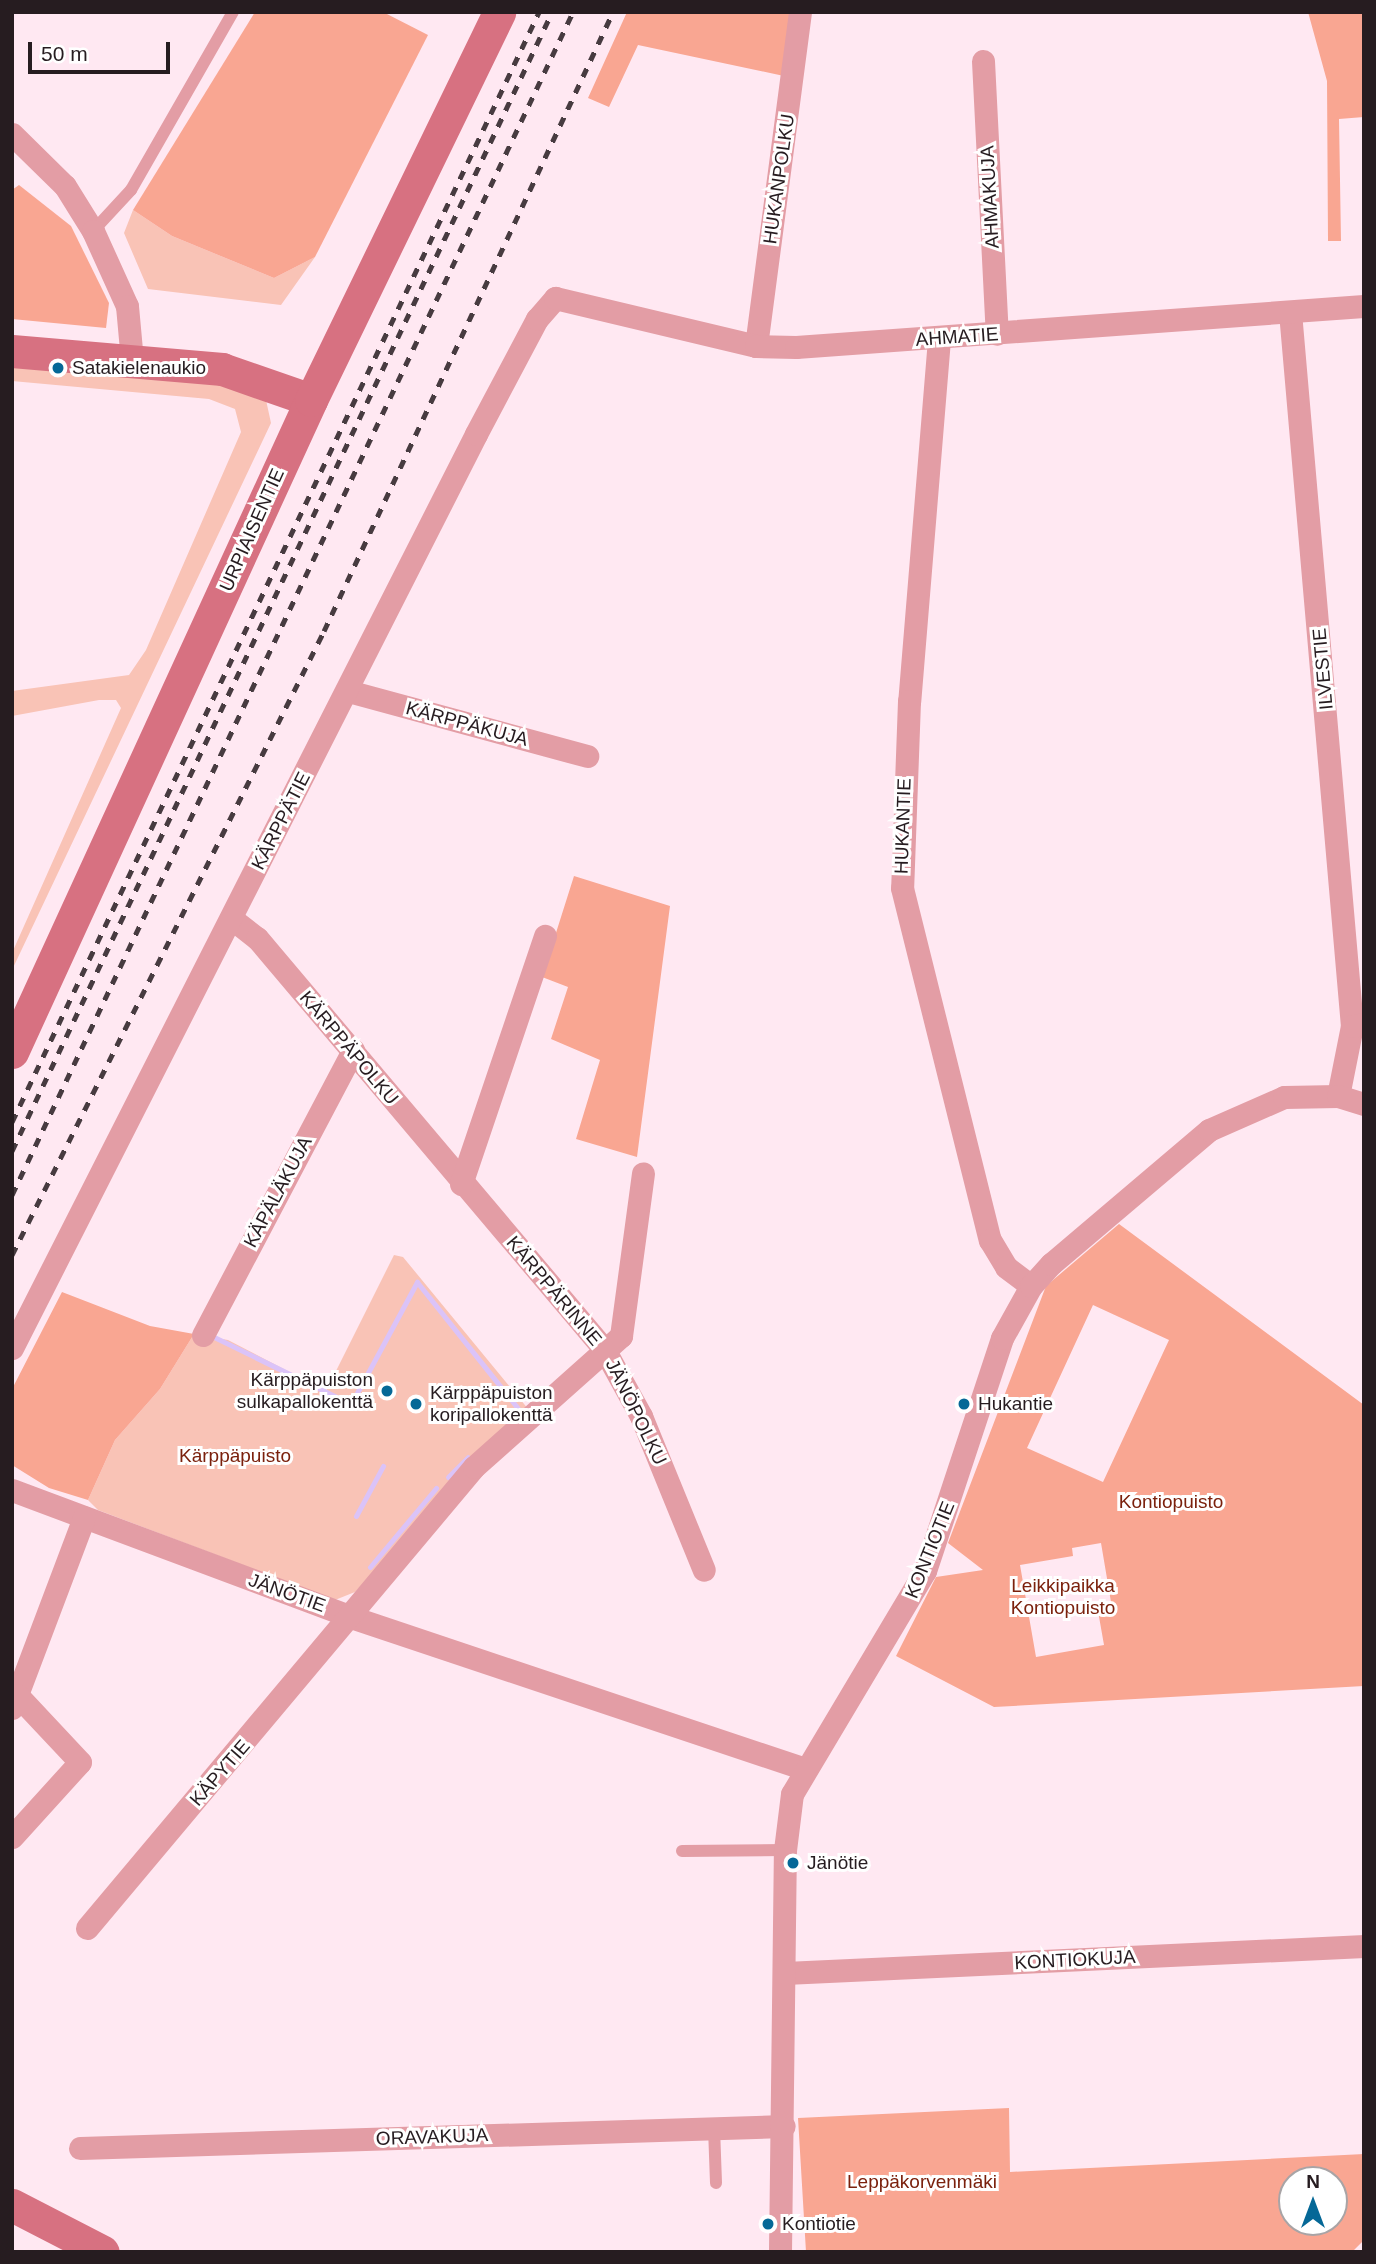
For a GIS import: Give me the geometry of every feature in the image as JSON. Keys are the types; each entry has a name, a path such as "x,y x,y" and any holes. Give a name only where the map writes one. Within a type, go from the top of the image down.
{"main road":[{"name":"URPIAISENTIE","path":"12,1052 311,400 499,12"},
{"path":"12,351 132,361 251,376 311,400"},
{"path":"19,2209 103,2252"}],"street":[{"name":"HUKANPOLKU","path":"756,346 800,12"},
{"name":"AHMAKUJA","path":"983,61 997,334"},
{"path":"12,134 65,186 93,231 127,306 132,361"},
{"name":"AHMATIE","path":"555,298 756,346 939,339 1364,306"},
{"name":"KÄRPPÄTIE","path":"12,1348 496,396 555,298"},
{"name":"ILVESTIE","path":"1290,312 1358,1025"},
{"name":"HUKANTIE","path":"939,339 909,701 902,888 990,1240 1006,1267 1031,1286"},
{"name":"KÄRPPÄKUJA","path":"348,691 587,756"},
{"name":"KÄRPPÄPOLKU","path":"231,918 257,939 461,1184"},
{"path":"461,1184 545,936"},
{"path":"1358,1025 1338,1096 1364,1104"},
{"name":"KÄPÄLÄKUJA","path":"203,1335 352,1050"},
{"name":"KONTIOTIE","path":"780,2252 784,2126 785,1850 792,1794 804,1769 877,1659 925,1571 1002,1338 1031,1286 1209,1130 1284,1097 1338,1096"},
{"name":"JÄNÖPOLKU","path":"643,1174 621,1336 604,1349 641,1416 704,1570"},
{"name":"KÄRPPÄRINNE","path":"351,1617 474,1467 604,1349 461,1184"},
{"name":"JÄNÖTIE","path":"12,1490 351,1617 804,1769"},
{"path":"12,1837 80,1762 15,1701 84,1517"},
{"name":"KÄPYTIE","path":"87,1928 351,1617"},
{"name":"KONTIOKUJA","path":"785,1973 1364,1946"},
{"name":"ORAVAKUJA","path":"80,2148 784,2126"}],"lane":[{"path":"93,231 138,180 233,12"},
{"path":"682,1851 785,1850"},
{"path":"714,2128 716,2183"}],"green space":[{"path":"255,12 383,12 428,35 315,257 274,278 172,236 133,210"},
{"path":"627,12 791,12 784,76 638,45 609,107 588,98"},
{"path":"1308,12 1364,12 1364,117 1339,119 1341,241 1328,241 1327,81"},
{"path":"19,185 71,226 109,303 106,328 12,319 12,190"},
{"path":"133,210 172,236 274,278 315,257 281,305 148,289 124,233"},
{"path":"12,367 231,378 266,400 271,423 12,970 12,953 121,708 116,700 99,700 12,716 12,691 129,675 146,650 241,432 235,409 209,399 12,381"},
{"path":"574,876 670,906 637,1157 576,1139 600,1060 551,1039 568,987 542,977"},
{"name":"Kontiopuisto","path":"1119,1224 1364,1405 1364,1686 994,1707 896,1656 936,1577 983,1570 948,1543 1046,1286","holes":["1093,1305 1169,1340 1103,1482 1027,1448","1101,1543 1112,1608 1098,1611 1104,1645 1036,1657 1020,1565 1073,1556 1072,1548"]},
{"name":"Kärppäpuisto","path":"394,1255 403,1257 529,1410 355,1592 335,1600 98,1510 88,1500 115,1440 160,1389 194,1334 228,1340 326,1391"},
{"path":"62,1292 150,1326 194,1334 160,1389 115,1440 88,1500 49,1488 12,1465 12,1389"},
{"name":"Leppäkorvenmäki","path":"1009,2108 1010,2172 1364,2154 1364,2240 1352,2252 806,2252 798,2118"}],"waterway":[{"path":"214,1337 351,1404 417,1282 520,1411"},
{"path":"448,1477 468,1457"},
{"path":"356,1516 383,1466"},
{"path":"370,1567 436,1488"}],"railway":[{"path":"12,1122 539,12"},
{"path":"12,1151 552,12"},
{"path":"12,1195 573,12"},
{"path":"12,1255 324,631 613,12"}],"place":[{"name":"Satakielenaukio","path":"58,368"},
{"name":"Kärppäpuiston sulkapallokenttä","path":"387,1391"},
{"name":"Kärppäpuiston koripallokenttä","path":"416,1404"},
{"name":"Hukantie","path":"964,1404"},
{"name":"Jänötie","path":"793,1863"},
{"name":"Kontiotie","path":"768,2224"}],"park label":[{"name":"Leikkipaikka Kontiopuisto","path":"1063,1597"}]}
